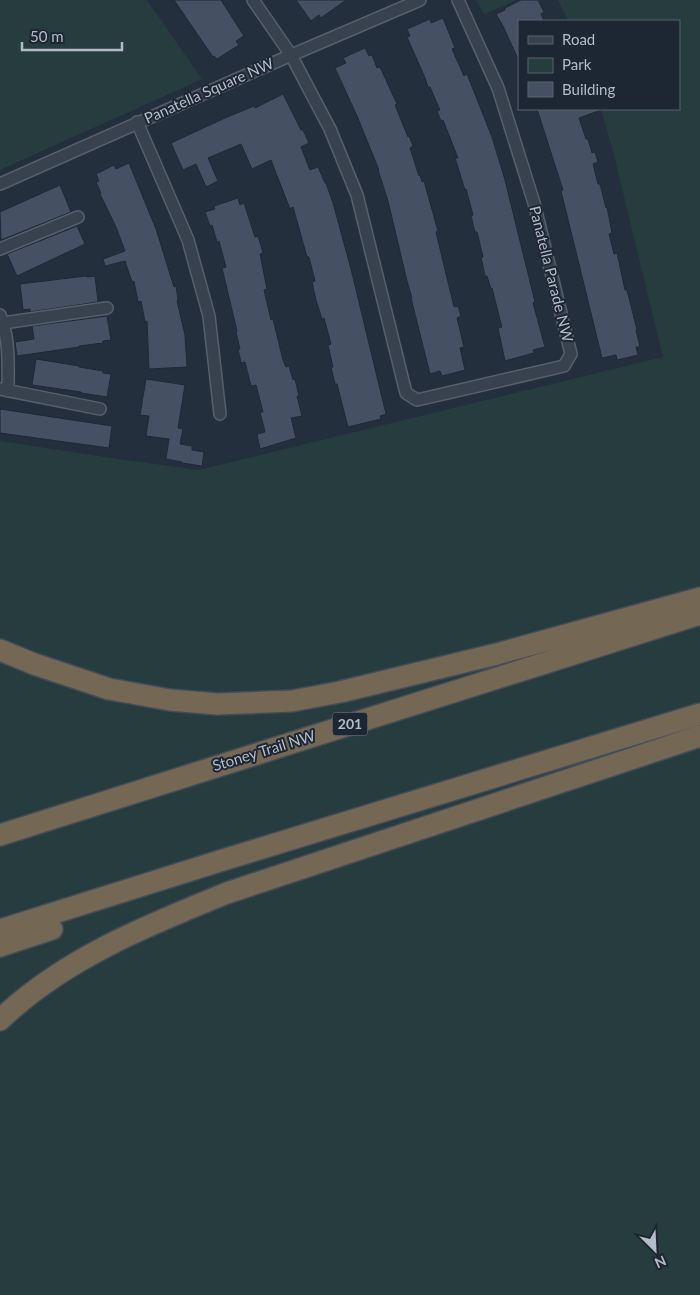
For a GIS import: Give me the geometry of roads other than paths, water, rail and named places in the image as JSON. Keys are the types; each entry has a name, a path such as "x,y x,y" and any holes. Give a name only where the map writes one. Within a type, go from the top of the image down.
{"highway":[{"path":"0,650 34,664 109,688 170,700 217,704 292,701 340,692 497,654 700,598"},
{"name":"Stoney Trail NW","path":"0,834 700,614"},
{"path":"0,930 700,714"},
{"path":"0,1020 34,991 67,969 101,949 168,917 228,893 700,736"},
{"path":"0,946 101,912 223,860"}],"street":[{"name":"Panatella Parade NW","path":"254,0 291,55 330,129 357,195 406,393 417,400 564,366 571,354 534,203 498,88 458,0"},
{"name":"Panatella Square NW","path":"0,184 137,122 420,0"},
{"path":"137,122 188,240 209,316 220,414"},
{"path":"0,250 78,217"},
{"path":"100,409 4,390 9,353 2,319 107,308"}]}
